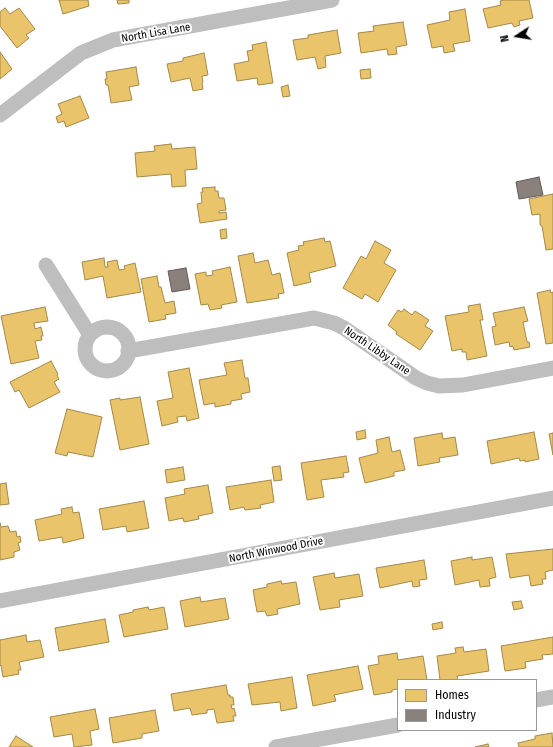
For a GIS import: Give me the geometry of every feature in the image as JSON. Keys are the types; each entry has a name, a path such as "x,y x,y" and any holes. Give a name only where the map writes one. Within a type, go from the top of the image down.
{"street":[{"name":"North Lisa Lane","path":"0,115 81,53 113,40 332,0"},
{"path":"46,265 90,335"},
{"name":"North Libby Lane","path":"128,351 314,318 334,323 344,328 416,378 439,386 463,385 553,368"},
{"path":"101,328 115,329 121,332 125,337 128,351 127,357 118,368 112,370 98,369 92,366 88,360 85,354 85,347 86,341 95,330 101,328"},
{"name":"North Winwood Drive","path":"0,601 553,498"},
{"path":"537,700 553,697"},
{"path":"276,747 397,725"}],"building: Homes":[{"path":"59,0 88,0 89,6 63,14"},
{"path":"117,0 129,0 129,3 118,4"},
{"path":"529,0 533,18 519,21 520,25 514,27 512,23 488,28 483,9 501,5 500,1"},
{"path":"5,8 10,14 19,8 35,29 26,35 29,38 17,48 0,26 0,12"},
{"path":"465,9 470,41 453,44 455,51 444,53 443,46 432,48 427,25 450,20 449,12"},
{"path":"403,22 407,45 396,47 397,54 388,55 387,49 361,53 358,33 374,31 373,26"},
{"path":"337,30 341,53 325,56 326,67 318,69 315,57 297,60 293,40 308,38 308,35"},
{"path":"266,42 273,83 258,85 257,78 237,81 234,64 249,61 247,51 253,50 252,45"},
{"path":"0,52 12,69 0,79"},
{"path":"204,53 208,75 202,76 203,89 193,91 190,78 171,82 167,64 183,61 183,58"},
{"path":"136,67 139,85 129,87 132,100 111,103 108,85 106,85 105,79 107,79 106,72"},
{"path":"370,69 371,78 361,79 360,70"},
{"path":"288,85 290,96 283,97 281,87"},
{"path":"80,96 89,118 66,127 64,121 58,123 56,117 62,114 58,104"},
{"path":"171,144 172,149 195,147 197,169 185,170 186,186 172,187 171,174 137,177 135,153 155,151 154,146"},
{"path":"215,187 215,191 218,191 219,198 224,198 226,210 219,211 219,213 226,212 227,219 200,223 197,204 202,203 202,188"},
{"path":"553,194 553,249 546,250 542,226 540,225 540,214 532,215 529,199"},
{"path":"226,229 227,238 221,239 220,230"},
{"path":"324,238 325,242 330,241 336,266 309,273 311,282 294,286 287,253 299,250 298,246 304,245 303,242"},
{"path":"375,241 391,250 384,263 396,270 378,302 365,294 362,299 343,288 361,256 366,259"},
{"path":"253,253 255,263 268,260 272,275 280,273 284,293 278,294 279,298 247,303 238,256"},
{"path":"104,258 105,267 108,267 107,262 117,260 119,270 125,269 124,266 135,263 141,292 107,298 103,276 85,280 82,262"},
{"path":"230,267 237,302 221,305 222,308 210,310 208,304 201,305 195,274 206,272 206,276 213,275 212,271"},
{"path":"157,276 159,287 161,287 165,303 174,301 176,313 165,315 166,319 149,322 141,279"},
{"path":"550,290 551,293 553,292 553,343 546,344 537,293"},
{"path":"480,304 483,320 480,320 487,356 467,360 466,352 462,352 462,349 452,351 445,316 469,312 468,306"},
{"path":"45,307 48,321 34,323 35,329 41,327 43,336 41,336 42,340 35,341 39,358 11,364 1,316"},
{"path":"524,307 528,321 523,322 527,342 529,342 530,347 514,350 513,346 510,347 509,342 495,345 492,327 496,326 493,313"},
{"path":"404,309 412,315 415,311 429,320 425,326 433,331 420,350 396,334 397,332 388,325 398,310 402,312"},
{"path":"242,360 245,378 248,378 250,392 241,394 242,399 231,401 231,404 215,407 215,403 204,405 199,380 227,375 224,363"},
{"path":"51,361 58,374 59,379 54,382 60,392 29,408 19,390 15,392 10,382"},
{"path":"189,368 199,418 187,421 186,416 177,417 178,422 162,426 157,401 173,398 168,372"},
{"path":"140,397 149,444 120,450 110,400"},
{"path":"67,409 102,417 93,457 68,452 67,456 55,453"},
{"path":"365,430 366,438 357,440 356,432"},
{"path":"534,432 539,459 525,462 525,460 520,461 519,458 491,464 487,441"},
{"path":"442,433 443,439 455,437 458,455 439,458 440,462 418,466 414,438"},
{"path":"553,433 553,455 549,434"},
{"path":"389,437 392,452 400,450 405,470 394,472 394,476 365,483 359,458 378,453 376,440"},
{"path":"346,456 349,472 343,473 344,477 321,480 324,497 307,500 301,463"},
{"path":"280,466 282,480 274,481 272,467"},
{"path":"183,467 185,480 167,483 165,470"},
{"path":"271,480 274,502 260,505 261,508 245,510 244,507 230,510 226,487"},
{"path":"6,483 9,504 0,505 0,484"},
{"path":"208,485 213,513 198,516 199,519 184,522 183,518 169,521 165,498 185,494 184,489"},
{"path":"144,501 149,528 127,532 126,526 103,530 99,509"},
{"path":"72,507 73,513 79,512 84,538 63,543 62,537 39,541 35,520 62,514 61,509"},
{"path":"0,523 1,527 8,526 10,532 16,531 17,537 20,536 21,542 18,543 20,550 14,552 14,557 0,560"},
{"path":"553,549 553,570 545,572 546,579 542,579 543,584 531,586 529,575 510,578 506,554"},
{"path":"472,557 472,560 492,557 496,577 489,579 490,586 480,587 479,580 455,585 451,561"},
{"path":"424,560 427,579 419,580 420,586 413,587 412,581 380,588 376,568"},
{"path":"334,573 335,578 359,574 363,596 339,600 340,607 320,610 313,577"},
{"path":"281,581 282,584 296,582 300,604 277,609 278,614 267,616 265,611 257,612 253,590 267,587 267,584"},
{"path":"200,597 201,602 225,598 229,619 185,627 180,601"},
{"path":"521,601 523,608 514,610 512,602"},
{"path":"148,607 149,610 164,607 168,629 124,637 119,615"},
{"path":"105,619 109,642 59,651 55,628"},
{"path":"442,622 443,628 433,630 432,624"},
{"path":"26,635 27,642 40,640 44,657 19,662 21,670 18,670 19,674 3,677 1,665 0,666 0,640"},
{"path":"553,637 553,654 542,655 543,659 525,662 526,668 505,671 501,646"},
{"path":"463,647 464,652 486,649 489,671 457,676 458,679 440,679 437,656 456,653 455,648"},
{"path":"397,653 398,660 423,656 427,679 397,679 397,689 392,690 392,692 374,695 368,666 379,664 378,656"},
{"path":"358,666 363,689 334,695 336,701 313,706 307,675"},
{"path":"292,677 297,708 281,711 280,702 252,705 248,684"},
{"path":"226,685 228,695 233,697 234,705 231,705 232,709 234,708 236,716 233,716 234,721 217,723 214,709 207,710 207,713 192,715 190,708 174,711 171,694"},
{"path":"95,709 99,729 90,731 92,745 74,747 72,734 54,737 50,717"},
{"path":"155,710 159,731 142,734 142,738 113,743 109,718"},
{"path":"552,733 553,747 519,747 518,743 535,739 535,736"},
{"path":"16,736 33,747 9,747"},
{"path":"488,744 489,747 475,747"}],"building: Industry":[{"path":"539,177 543,195 519,199 516,182"},
{"path":"186,268 190,289 172,292 168,271"}]}
